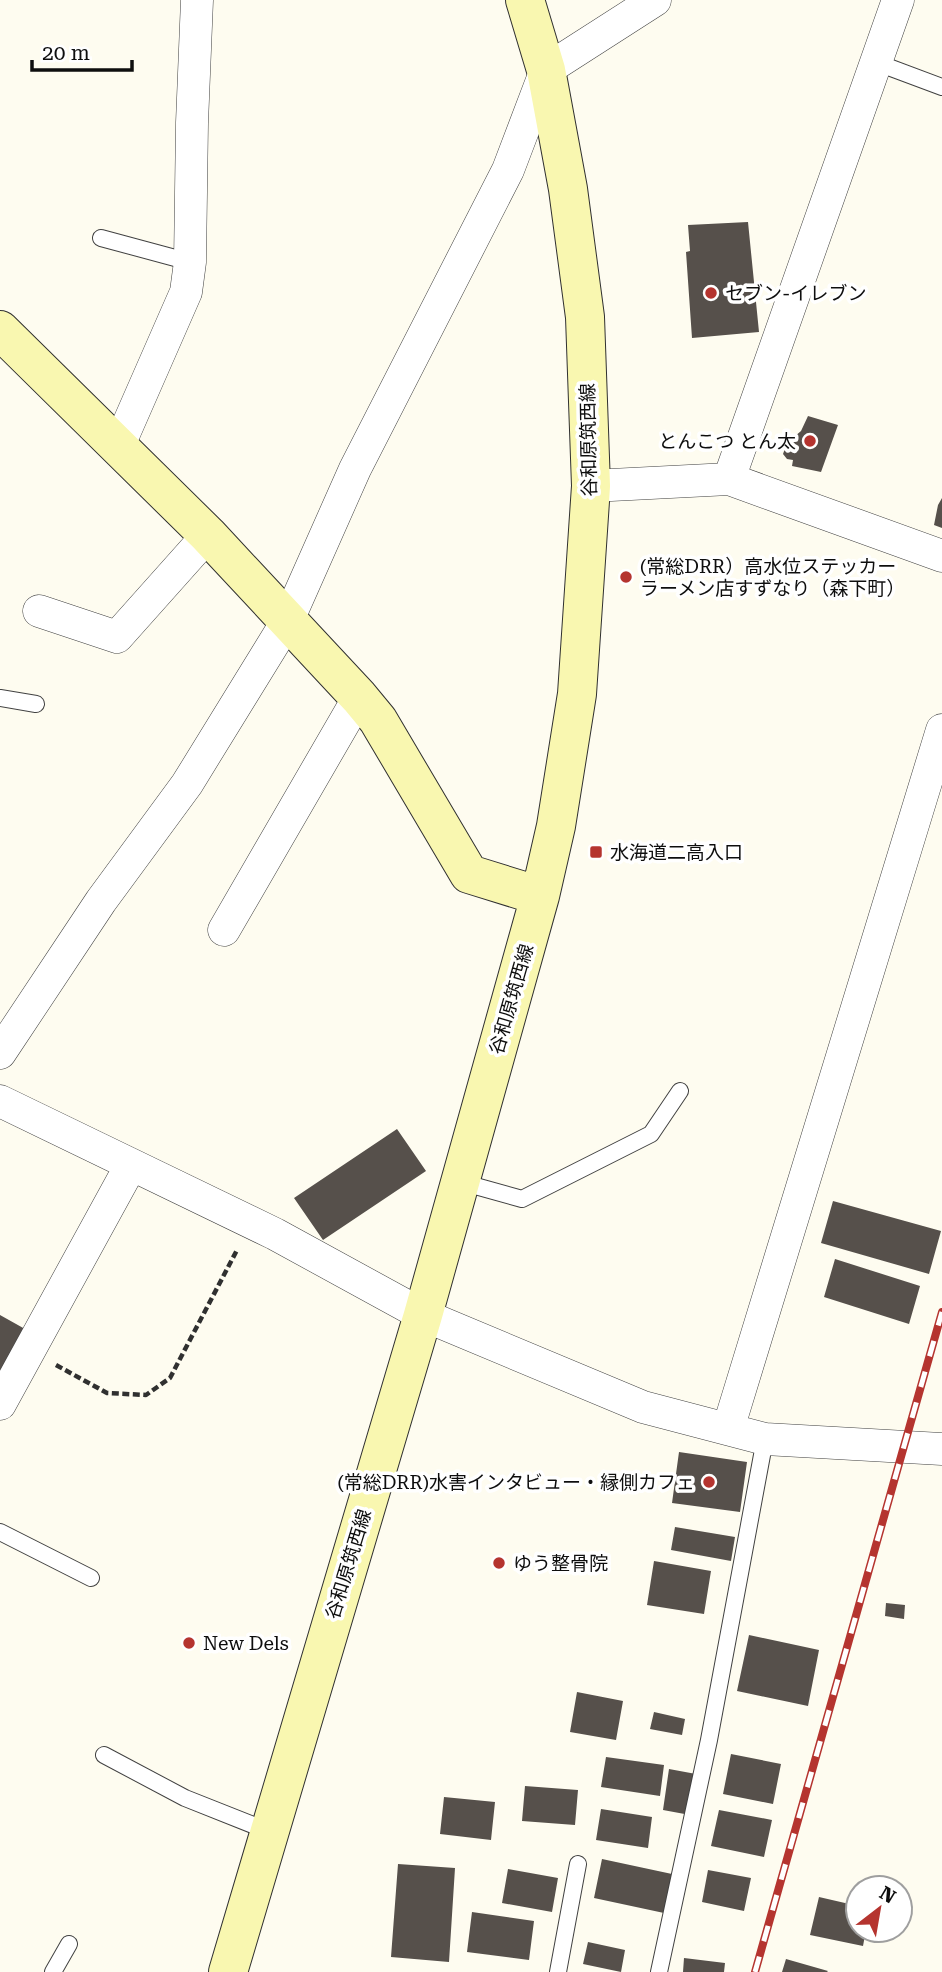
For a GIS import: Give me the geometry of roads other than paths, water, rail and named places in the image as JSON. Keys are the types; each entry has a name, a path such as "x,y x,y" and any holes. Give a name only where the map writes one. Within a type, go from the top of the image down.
{"main road":[{"name":"谷和原筑西線","path":"228,1972 423,1315 540,896 555,827 577,694 591,486 585,317 568,189 546,70 525,0"},
{"path":"0,330 208,535 359,696 378,720 469,874 540,896"}],"street":[{"path":"119,445 186,292 190,262 197,0"},
{"path":"0,1053 101,901 187,784 288,620 355,469 508,170 546,70 655,0"},
{"path":"729,479 898,0"},
{"path":"591,486 729,479 942,556"},
{"path":"39,611 117,637 208,535"},
{"path":"224,930 359,696"},
{"path":"728,1429 942,730"},
{"path":"0,1101 251,1222 423,1315 643,1407 765,1439 942,1449"},
{"path":"0,1404 131,1165"}],"lane":[{"path":"875,62 942,87"},
{"path":"101,238 190,262"},
{"path":"0,698 36,705"},
{"path":"461,1182 522,1199 651,1134 680,1091"},
{"path":"659,1972 709,1740 765,1439"},
{"path":"0,1532 92,1578"},
{"path":"104,1755 185,1798 268,1831"},
{"path":"558,1972 578,1864"},
{"path":"53,1972 69,1944"}],"railway":[{"path":"755,1972 942,1312"}],"place":[{"name":"セブン-イレブン","path":"711,293"},
{"name":"とんこつ とん太","path":"810,441"},
{"name":"(常総DRR）高水位ステッカー ラーメン店すずなり（森下町）","path":"626,577"},
{"name":"水海道二高入口","path":"596,852"},
{"name":"(常総DRR)水害インタビュー・縁側カフェ","path":"709,1482"},
{"name":"ゆう整骨院","path":"499,1563"},
{"name":"New Dels","path":"189,1643"}]}
